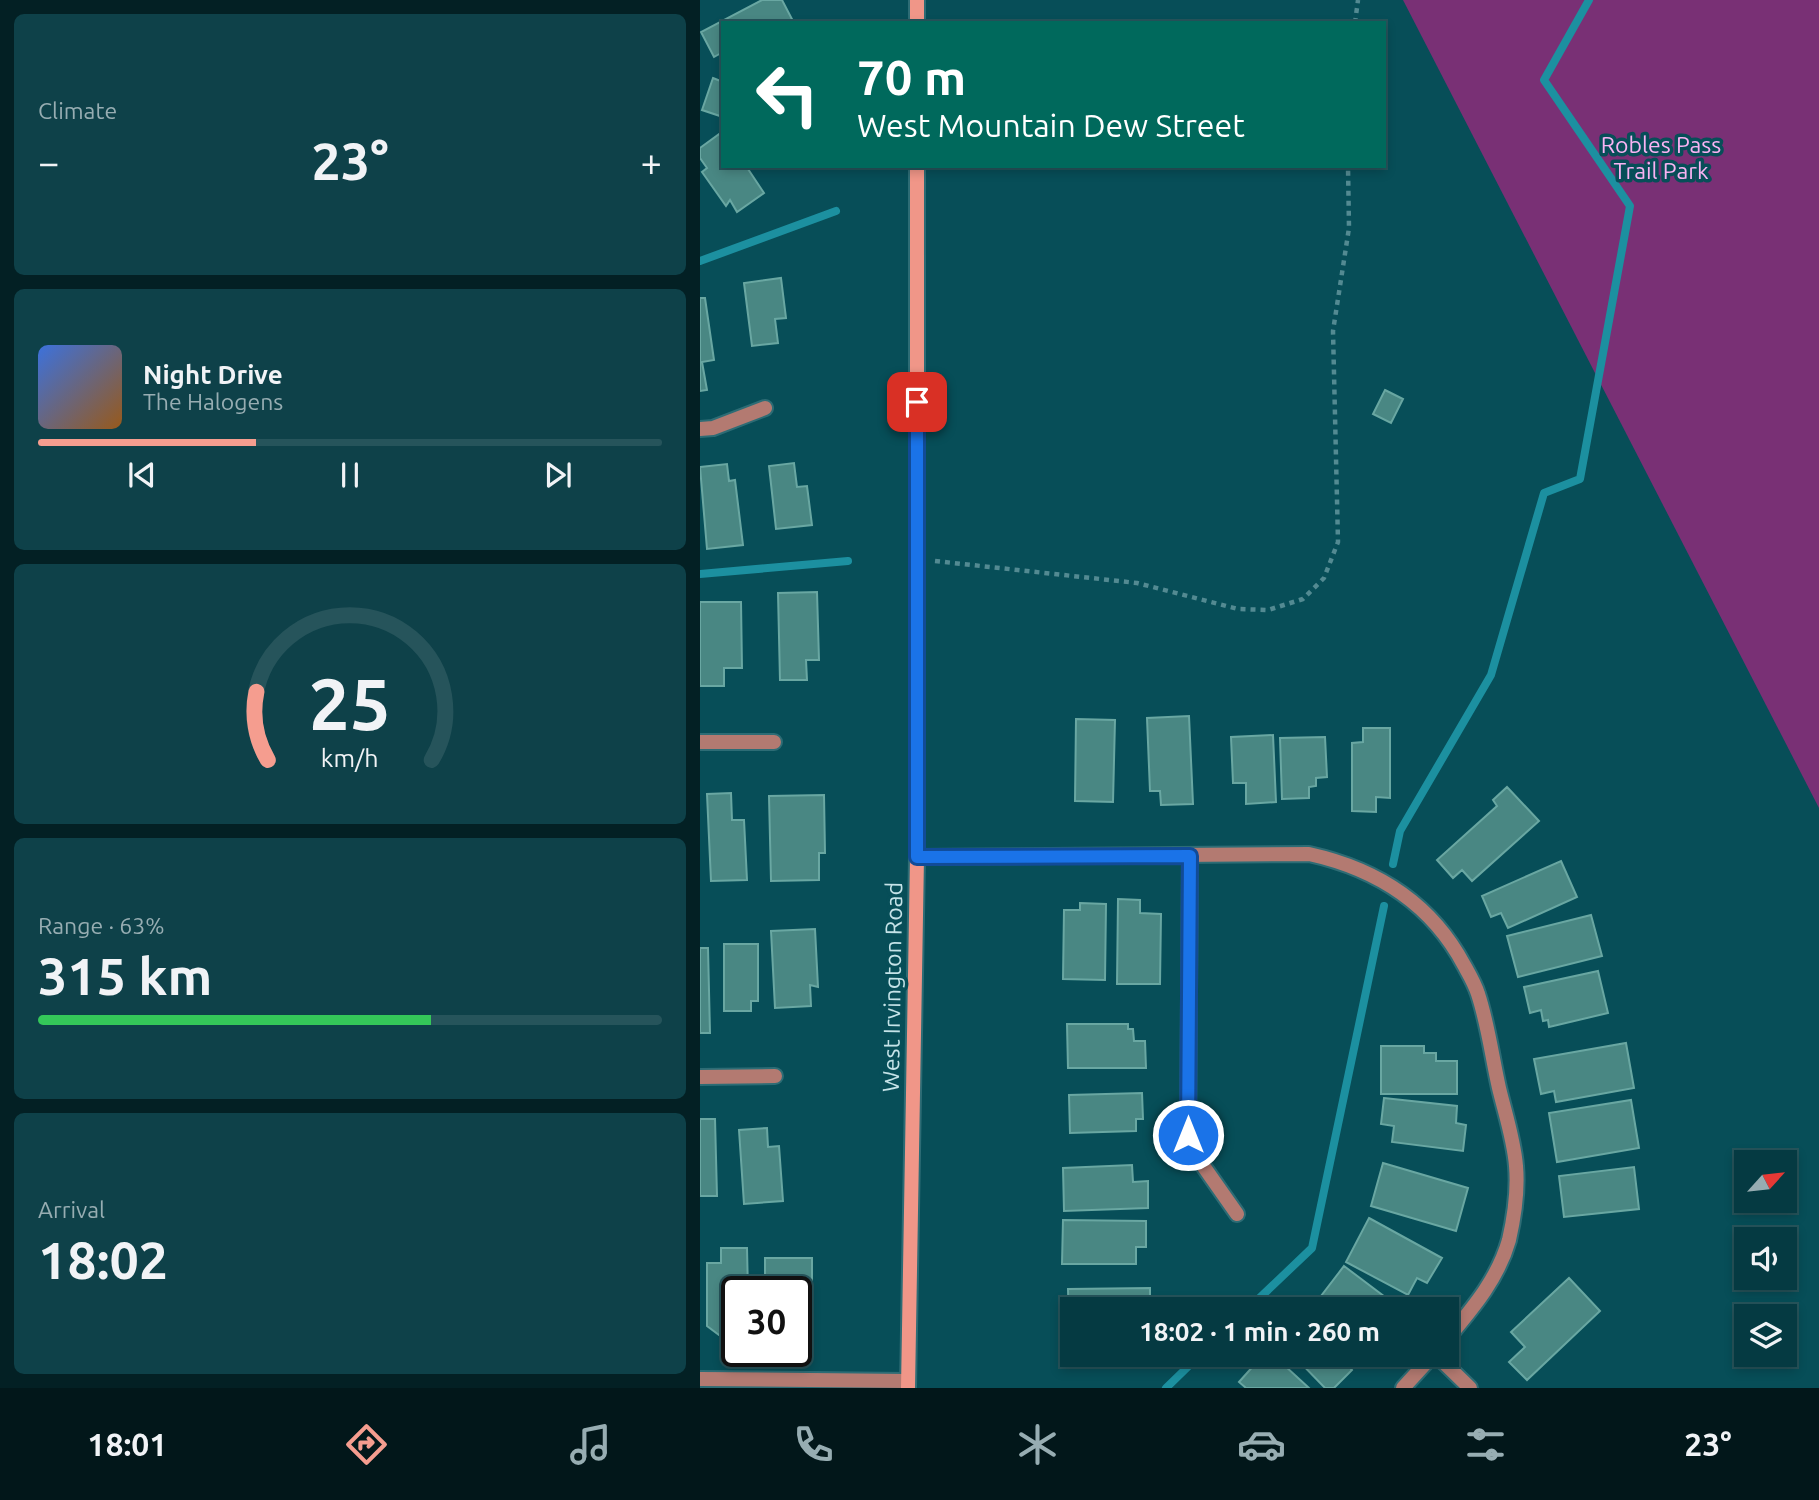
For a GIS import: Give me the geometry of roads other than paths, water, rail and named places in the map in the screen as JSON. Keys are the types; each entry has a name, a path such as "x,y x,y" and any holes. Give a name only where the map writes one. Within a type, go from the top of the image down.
{"main road":[{"path":"917,0 917,21"},
{"name":"West Irvington Road","path":"907,1384 917,857 917,168"}],"street":[{"path":"700,429 713,428 765,408"},
{"path":"700,742 774,742"},
{"path":"917,857 1309,854 1343,861 1371,874 1408,898 1437,925 1457,953 1478,992 1517,1165 1508,1241 1497,1272 1459,1325"},
{"path":"1190,856 1188,1135 1204,1167 1237,1214"},
{"path":"700,1077 775,1076"},
{"path":"1403,1388 1423,1367"},
{"path":"1448,1367 1470,1388"},
{"path":"700,1380 907,1384"}],"waterway":[{"path":"1393,864 1400,831 1491,675 1544,493 1580,479 1630,206 1544,80 1589,0"},
{"path":"700,261 836,211"},
{"path":"700,574 848,561"},
{"path":"1261,1297 1312,1248 1384,906"},
{"path":"1166,1388 1188,1367"}],"park label":[{"name":"Robles Pass Trail Park","path":"1661,157"}]}
